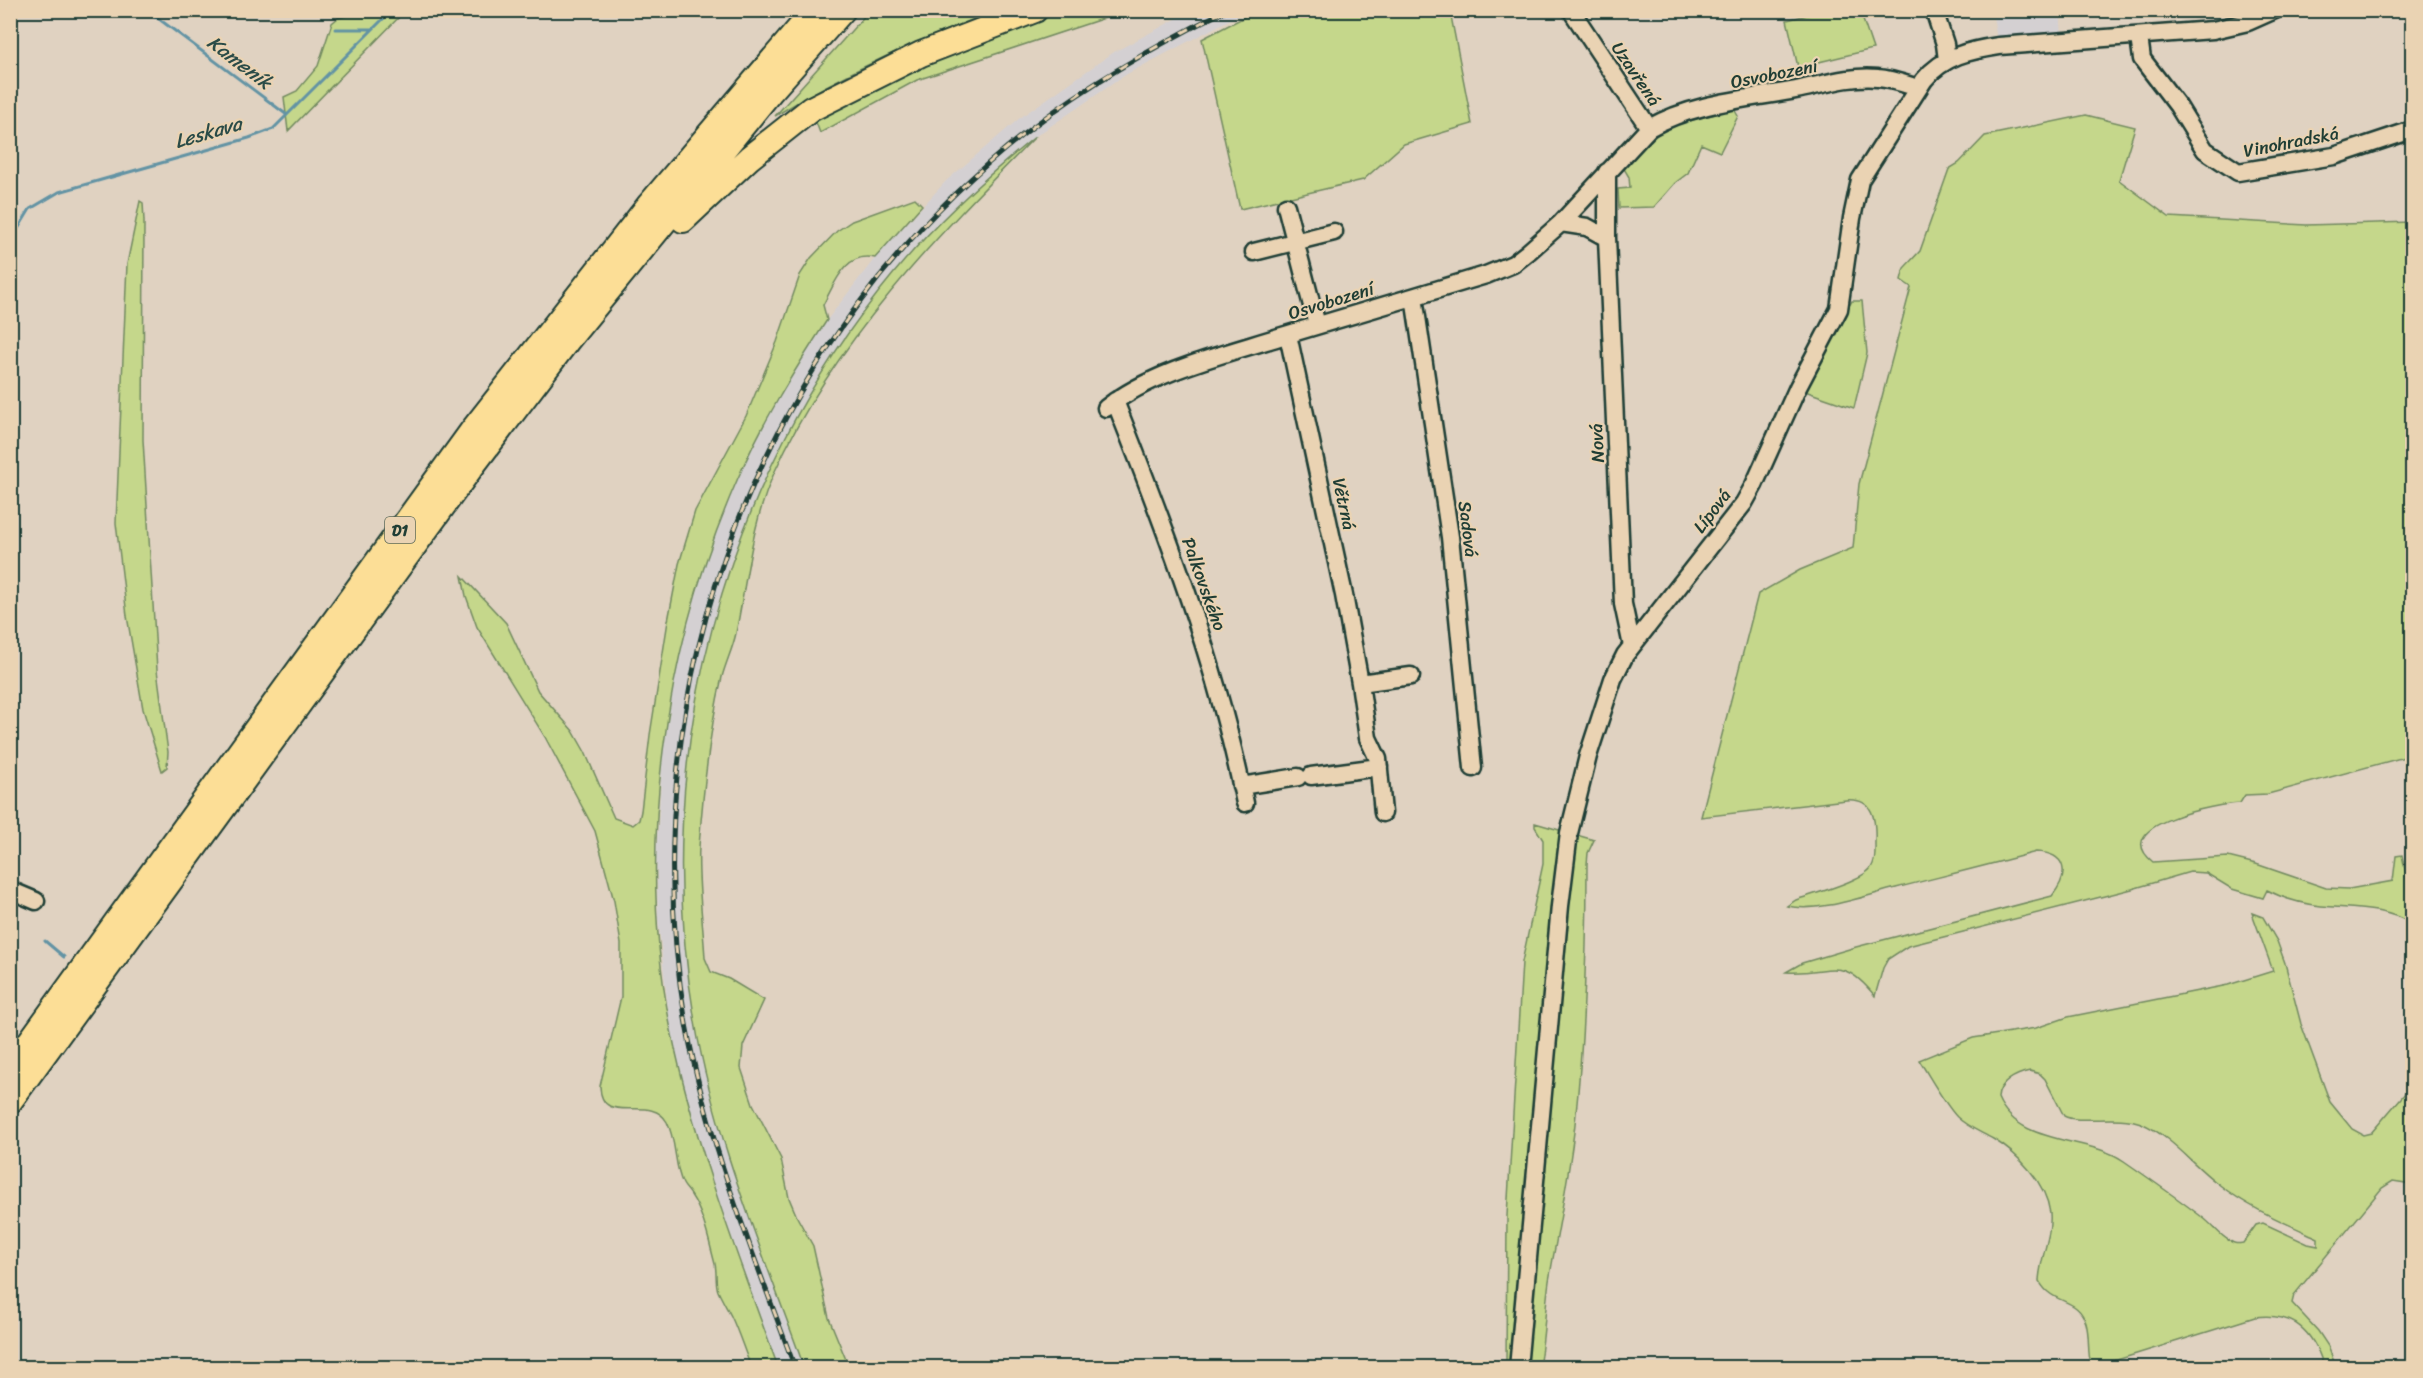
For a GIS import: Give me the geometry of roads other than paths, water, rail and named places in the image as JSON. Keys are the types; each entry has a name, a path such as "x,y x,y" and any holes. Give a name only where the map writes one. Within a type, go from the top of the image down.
{"highway":[{"name":"D1","path":"10,1069 472,431 650,204 815,10"},
{"name":"D1","path":"10,1101 470,469 567,341 771,91 843,10"},
{"path":"567,341 691,211 749,158 811,109 921,54 1035,10"}],"street":[{"name":"Uzavřená","path":"1571,10 1649,128"},
{"path":"1934,10 1945,44 1947,60 1968,51 1999,46 2139,37 2231,27 2275,10"},
{"name":"Vinohradská","path":"2139,37 2142,59 2178,106 2205,150 2238,172 2334,156 2412,130"},
{"name":"Lípová","path":"1518,1368 1569,833 1588,756 1613,679 1632,646 1744,503 1754,485 1815,351 1839,309 1860,180 1918,88 1930,72 1947,60"},
{"name":"Osvobození","path":"1110,405 1151,381 1224,354 1486,275 1513,264 1567,220 1607,172 1649,128 1666,118 1688,111 1855,79 1877,78 1918,88"},
{"name":"Nová","path":"1607,172 1605,233 1623,604 1632,646"},
{"path":"1286,206 1317,325"},
{"path":"1567,220 1605,233"},
{"path":"1254,252 1334,232"},
{"name":"Sadová","path":"1414,297 1450,537 1473,768"},
{"name":"Větrná","path":"1288,334 1360,683 1368,738 1378,759 1383,813"},
{"name":"Palkovského","path":"1110,405 1204,640 1245,803"},
{"path":"1360,683 1411,676"},
{"path":"1241,786 1379,766"},
{"path":"10,890 36,901"}],"waterway":[{"name":"Kameník","path":"147,10 287,115"},
{"name":"Leskava","path":"10,242 30,209 59,192 249,138 273,129 392,10"},
{"path":"335,29 373,29"},
{"path":"45,941 64,957"}],"railway":[{"path":"795,1368 733,1198 706,1112 686,1024 673,897 678,771 699,647 736,527 789,413 856,307 938,210 1056,109 1127,64 1226,10"}]}
